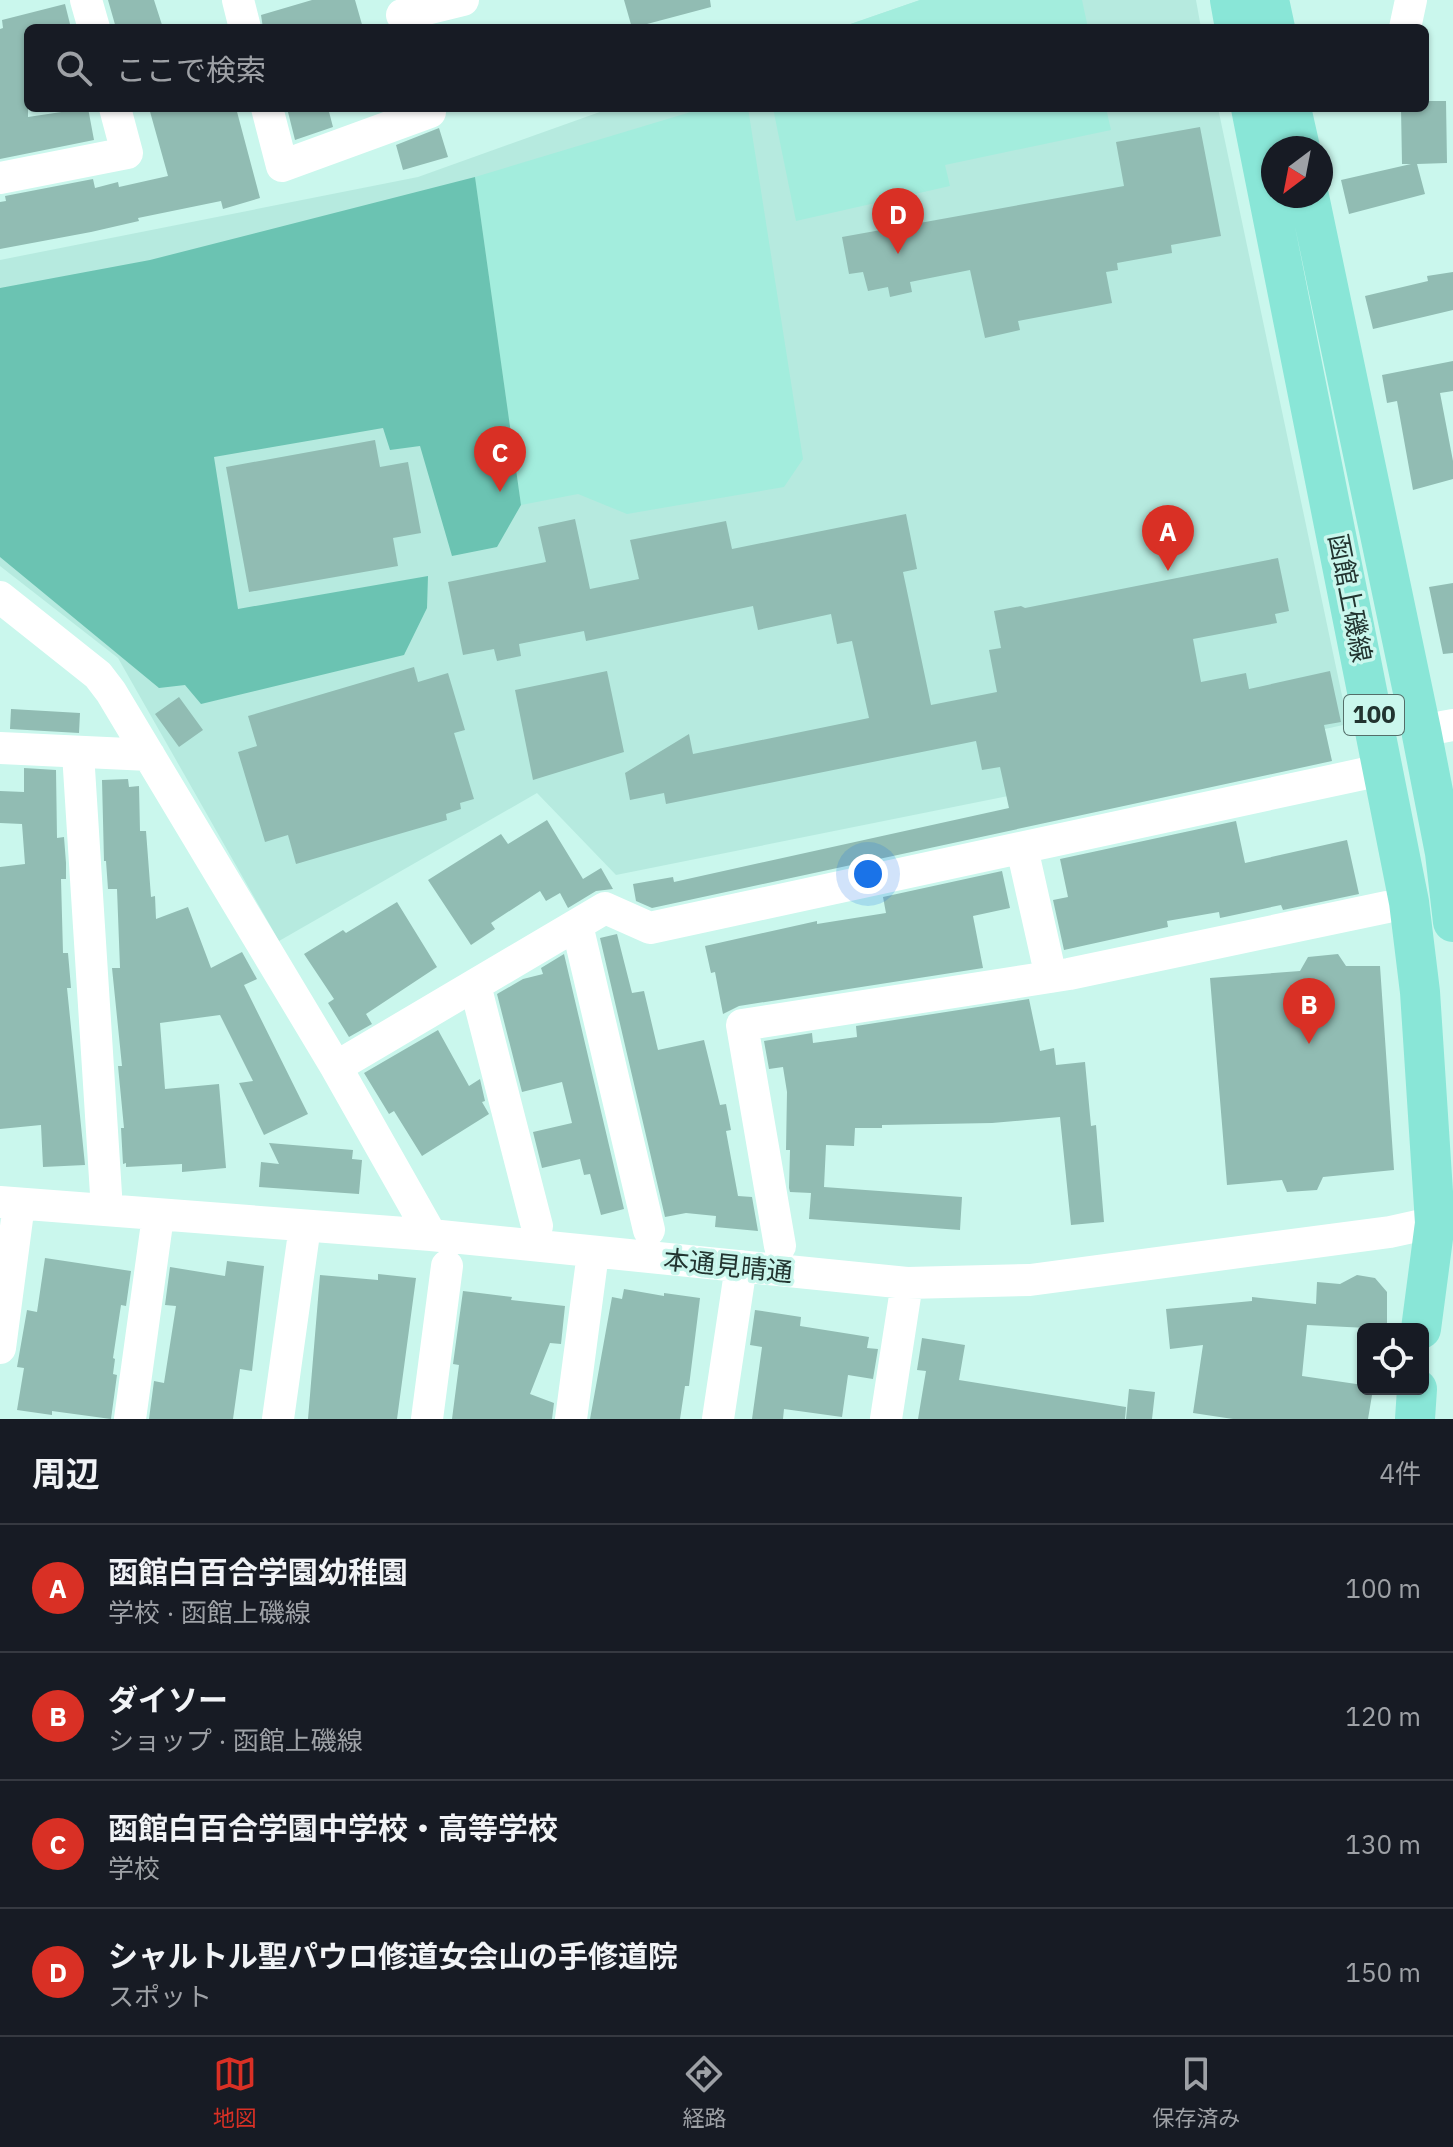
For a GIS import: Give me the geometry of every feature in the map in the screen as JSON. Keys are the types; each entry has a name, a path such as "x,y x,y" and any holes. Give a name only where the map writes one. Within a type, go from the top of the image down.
{"main road":[{"path":"1230,0 1234,24"},
{"path":"1269,0 1274,24"},
{"name":"函館上磯線","path":"1252,112 1409,902 1444,1221 1422,1323"},
{"path":"1292,112 1297,136"},
{"name":"函館上磯線","path":"1312,208 1421,730 1445,853 1453,922"},
{"path":"1415,1419 1417,1395"}],"street":[{"path":"86,0 93,24"},
{"path":"238,0 244,24"},
{"path":"402,14 463,0"},
{"path":"1406,24 1411,0"},
{"path":"0,178 127,153 116,112"},
{"path":"268,112 282,166 430,112"},
{"path":"0,597 98,675 336,1067 431,1235"},
{"path":"0,748 149,755"},
{"path":"78,753 107,1210"},
{"path":"336,1067 605,908 650,928 1367,773"},
{"path":"1022,848 1051,977"},
{"path":"780,1246 742,1025 1051,977 1387,907"},
{"path":"577,925 649,1230"},
{"path":"475,985 537,1226"},
{"path":"0,1348 9,1203"},
{"name":"本通見晴通","path":"9,1203 431,1235 907,1283 1030,1280 1390,1232 1444,1221"},
{"path":"130,1419 158,1216"},
{"path":"278,1419 305,1226"},
{"path":"571,1419 593,1253"},
{"path":"427,1419 447,1266"},
{"path":"718,1419 741,1266"},
{"path":"886,1419 907,1283"}],"shaded area":[{"path":"920,0 1196,0 1200,24 851,24"},
{"path":"920,0 1082,0 1087,24 851,24"},
{"path":"600,112 1219,112 1348,724 616,875 537,793 279,941 118,658 0,566 0,260 418,177"},
{"path":"691,112 749,112 803,459 784,487 627,514 578,494 521,505 475,177"},
{"path":"774,112 1107,112 1111,130 945,165 950,186 796,221"},
{"path":"475,177 521,505 497,547 452,556 420,446 390,450 383,428 214,457 238,609 428,576 427,608 404,655 201,704 185,685 159,688 0,557 0,288 150,260"}],"building":[{"path":"108,0 154,0 162,24 115,24"},
{"path":"312,0 355,0 362,24 262,24 261,15"},
{"path":"624,0 710,0 711,7 647,24 631,24"},
{"path":"65,4 70,24 24,24 24,112 28,112 28,117 89,112 94,140 0,159 2,20"},
{"path":"1429,101 1446,101 1447,163 1417,164 1425,194 1349,214 1341,180 1411,164 1402,164 1401,112 1429,112"},
{"path":"150,112 237,112 260,198 223,209 221,201 138,218 139,221 91,232 0,249 0,202 6,201 5,196 93,179 95,188 118,182 119,187 168,176"},
{"path":"288,112 329,112 333,127 295,140"},
{"path":"1200,127 1221,236 1171,245 1172,253 1117,263 1118,270 1106,272 1112,303 1018,321 1020,330 985,338 970,270 910,282 912,292 890,297 888,287 868,291 863,272 849,274 842,237 1124,186 1116,142"},
{"path":"439,128 448,157 403,170 396,145"},
{"path":"1453,272 1453,310 1373,329 1365,296 1428,281 1427,276"},
{"path":"1453,361 1453,391 1440,393 1453,461 1453,479 1413,490 1397,401 1387,403 1382,375"},
{"path":"375,440 380,467 408,462 421,533 393,538 398,566 249,592 226,467"},
{"path":"906,514 917,569 903,572 931,705 997,692 989,650 1001,648 994,611 1025,608 1278,558 1289,611 1275,614 1277,623 1193,639 1201,682 1246,673 1249,689 1330,671 1341,722 1324,725 1332,761 652,908 636,901 633,884 673,877 674,882 1009,808 1000,767 982,770 976,741 666,804 664,793 630,800 625,773 689,734 693,754 869,718 852,641 837,644 831,614 758,630 753,606 586,641 584,631 519,644 521,656 497,661 494,649 463,655 448,582 546,562 538,527 575,519 590,589 639,579 630,540 726,521 732,549"},
{"path":"1453,583 1453,653 1443,654 1429,587"},
{"path":"414,667 418,682 448,673 465,730 454,733 474,799 460,803 461,809 446,814 447,820 296,864 288,835 265,842 238,752 257,746 248,716"},
{"path":"607,671 624,752 533,780 515,690"},
{"path":"179,697 203,730 179,747 155,714"},
{"path":"11,709 80,713 79,733 10,729"},
{"path":"24,768 56,770 57,838 64,837 66,863 66,879 61,879 63,953 68,953 71,988 67,988 85,1165 43,1167 41,1125 0,1129 0,867 25,864 22,824 0,823 0,791 24,792"},
{"path":"128,779 129,787 139,786 140,831 146,831 151,897 155,896 156,919 188,907 211,968 242,952 257,979 244,985 308,1114 264,1135 239,1083 253,1081 220,1015 160,1023 165,1089 219,1084 226,1168 182,1172 182,1164 126,1167 126,1163 123,1164 121,1128 124,1128 118,1066 122,1066 112,968 120,968 117,889 108,889 104,861 102,780"},
{"path":"547,820 583,879 601,868 613,889 596,891 568,908 560,893 546,901 540,891 491,923 495,929 471,945 428,880 501,834 508,844"},
{"path":"1236,821 1245,863 1347,840 1359,894 1283,910 1281,905 1220,918 1219,912 1167,921 1168,927 1064,950 1053,900 1068,897 1060,859"},
{"path":"1002,871 1010,908 973,916 983,968 739,1006 723,1014 715,972 711,973 705,946 817,921 817,924 886,913 883,897"},
{"path":"397,902 437,967 366,1014 372,1024 349,1037 328,1003 334,999 304,954"},
{"path":"617,934 632,993 644,991 658,1050 704,1040 720,1105 726,1104 731,1130 726,1131 738,1196 752,1197 758,1231 715,1227 716,1216 686,1213 665,1217 600,938"},
{"path":"564,954 624,1209 601,1215 590,1174 584,1175 580,1159 542,1168 533,1132 572,1123 562,1082 522,1092 497,994 523,979 543,974 541,968"},
{"path":"1338,954 1346,966 1380,966 1394,1170 1323,1177 1317,1190 1287,1192 1282,1180 1227,1185 1210,978 1300,971 1308,957"},
{"path":"1029,999 1040,1051 1054,1048 1056,1065 1085,1062 1091,1126 1096,1125 1104,1222 1071,1225 1060,1117 855,1128 854,1146 826,1145 824,1187 962,1197 960,1230 809,1219 811,1193 790,1192 789,1188 790,1150 786,1150 787,1092 783,1067 769,1069 764,1041 812,1033 813,1043 857,1037 856,1026"},
{"path":"438,1030 469,1086 480,1079 485,1101 482,1102 489,1114 422,1156 394,1111 389,1114 364,1073"},
{"path":"269,1143 353,1150 352,1159 362,1160 359,1194 259,1187 261,1162 279,1164"},
{"path":"45,1258 131,1271 126,1306 121,1305 113,1358 113,1374 117,1375 111,1419 17,1410 24,1368 17,1367 27,1310 37,1312"},
{"path":"227,1261 264,1266 252,1371 240,1369 233,1419 149,1419 154,1381 164,1383 176,1306 165,1305 170,1267 225,1276"},
{"path":"378,1274 416,1278 397,1419 308,1419 320,1275 378,1280"},
{"path":"1357,1275 1375,1278 1387,1292 1387,1323 1357,1323 1357,1328 1307,1325 1302,1376 1357,1384 1357,1395 1372,1395 1368,1419 1233,1419 1193,1413 1203,1345 1170,1349 1166,1309 1252,1301 1252,1297 1316,1304 1317,1282 1340,1284"},
{"path":"624,1289 700,1298 689,1386 685,1386 680,1419 590,1419 612,1297 622,1299"},
{"path":"463,1291 565,1306 561,1344 550,1343 530,1394 554,1403 552,1419 452,1419 459,1365 453,1364"},
{"path":"755,1310 801,1317 800,1326 869,1337 867,1348 878,1349 873,1379 848,1375 842,1417 784,1409 783,1419 752,1419 762,1347 750,1345"},
{"path":"922,1338 965,1345 959,1380 1126,1407 1125,1419 918,1419 926,1371 917,1370"},
{"path":"1129,1389 1155,1392 1152,1419 1126,1419"}],"place":[{"name":"シャルトル聖パウロ修道女会山の手修道院","path":"898,254"},
{"name":"函館白百合学園中学校・高等学校","path":"500,492"},
{"name":"函館白百合学園幼稚園","path":"1168,571"},
{"name":"ダイソー","path":"1309,1044"}]}
